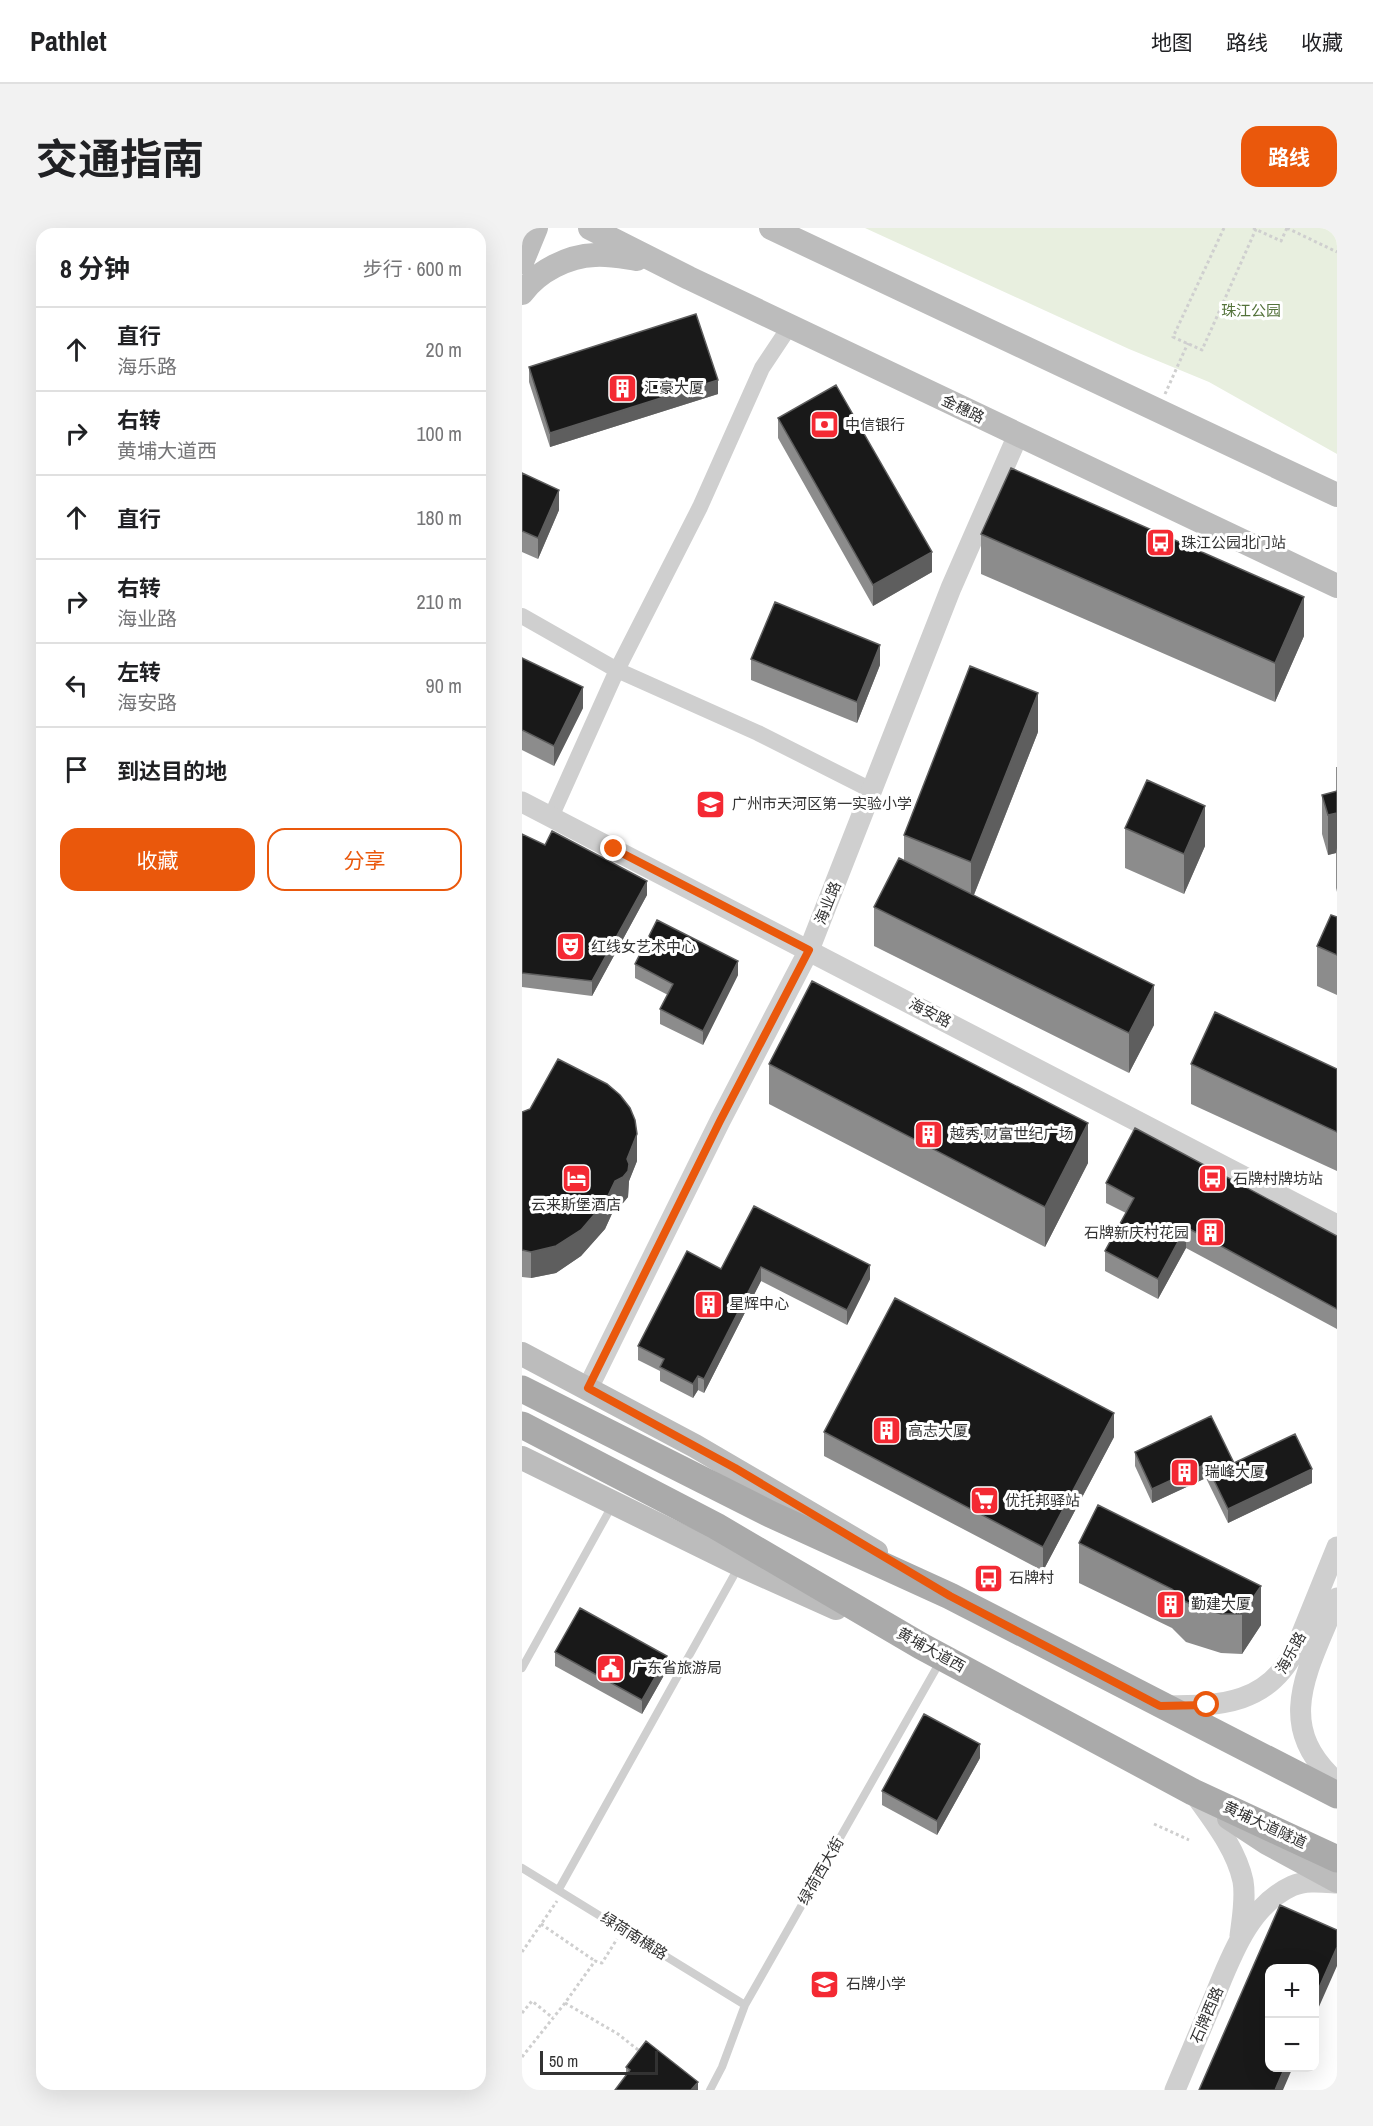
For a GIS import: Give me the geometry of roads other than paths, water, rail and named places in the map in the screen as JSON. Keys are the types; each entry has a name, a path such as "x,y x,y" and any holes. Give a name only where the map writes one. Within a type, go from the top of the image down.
{"main road":[{"path":"522,262 536,228"},
{"path":"771,228 1337,495"},
{"name":"金穗路","path":"601,231 658,263 1337,586"},
{"path":"522,293 538,277 553,267 578,258 594,255 613,256 658,263"},
{"path":"522,1354 735,1468 950,1596 1337,1795"},
{"path":"522,1389 770,1514 950,1596"},
{"name":"黄埔大道西","path":"522,1425 716,1526 932,1652 1193,1792 1239,1826 1337,1882"},
{"path":"522,1458 740,1565 932,1652"},
{"name":"黄埔大道隧道","path":"1193,1792 1337,1859"}],"street":[{"path":"551,817 616,670 700,507 762,368 790,326"},
{"name":"海业路","path":"588,1388 715,1132 809,950 951,588 1018,435"},
{"path":"522,616 616,670 758,734 871,790"},
{"name":"海安路","path":"522,802 1337,1225"},
{"name":"海乐路","path":"1160,1706 1207,1705 1236,1700 1274,1682 1290,1661 1337,1546"},
{"name":"海乐路","path":"1337,1598 1301,1693 1299,1710 1307,1746 1316,1762 1337,1782"},
{"path":"1193,1792 1218,1827 1234,1856 1243,1881 1243,1909 1239,1940"},
{"path":"1239,1940 1260,1911 1279,1893 1294,1885 1308,1882 1337,1882"},
{"name":"石牌西路","path":"1175,2090 1239,1940"}],"lane":[{"path":"522,1668 613,1503"},
{"path":"561,1891 740,1565"},
{"name":"绿荷西大街","path":"710,2090 723,2067 745,2005 932,1652"},
{"name":"绿荷南横路","path":"522,1868 745,2005"}],"place":[{"name":"汇豪大厦","path":"623,388"},
{"name":"中信银行","path":"824,425"},
{"name":"珠江公园北门站","path":"1160,543"},
{"name":"广州市天河区第一实验小学","path":"711,804"},
{"name":"红线女艺术中心","path":"570,947"},
{"name":"越秀·财富世纪广场","path":"929,1134"},
{"name":"云来斯堡酒店","path":"576,1178"},
{"name":"石牌村牌坊站","path":"1212,1179"},
{"name":"石牌新庆村花园","path":"1210,1233"},
{"name":"星辉中心","path":"708,1304"},
{"name":"高志大厦","path":"887,1431"},
{"name":"瑞峰大厦","path":"1184,1472"},
{"name":"优托邦驿站","path":"984,1501"},
{"name":"石牌村","path":"988,1578"},
{"name":"勤建大厦","path":"1170,1604"},
{"name":"广东省旅游局","path":"611,1668"},
{"name":"石牌小学","path":"825,1984"}],"park label":[{"name":"珠江公园","path":"1251,311"}]}
